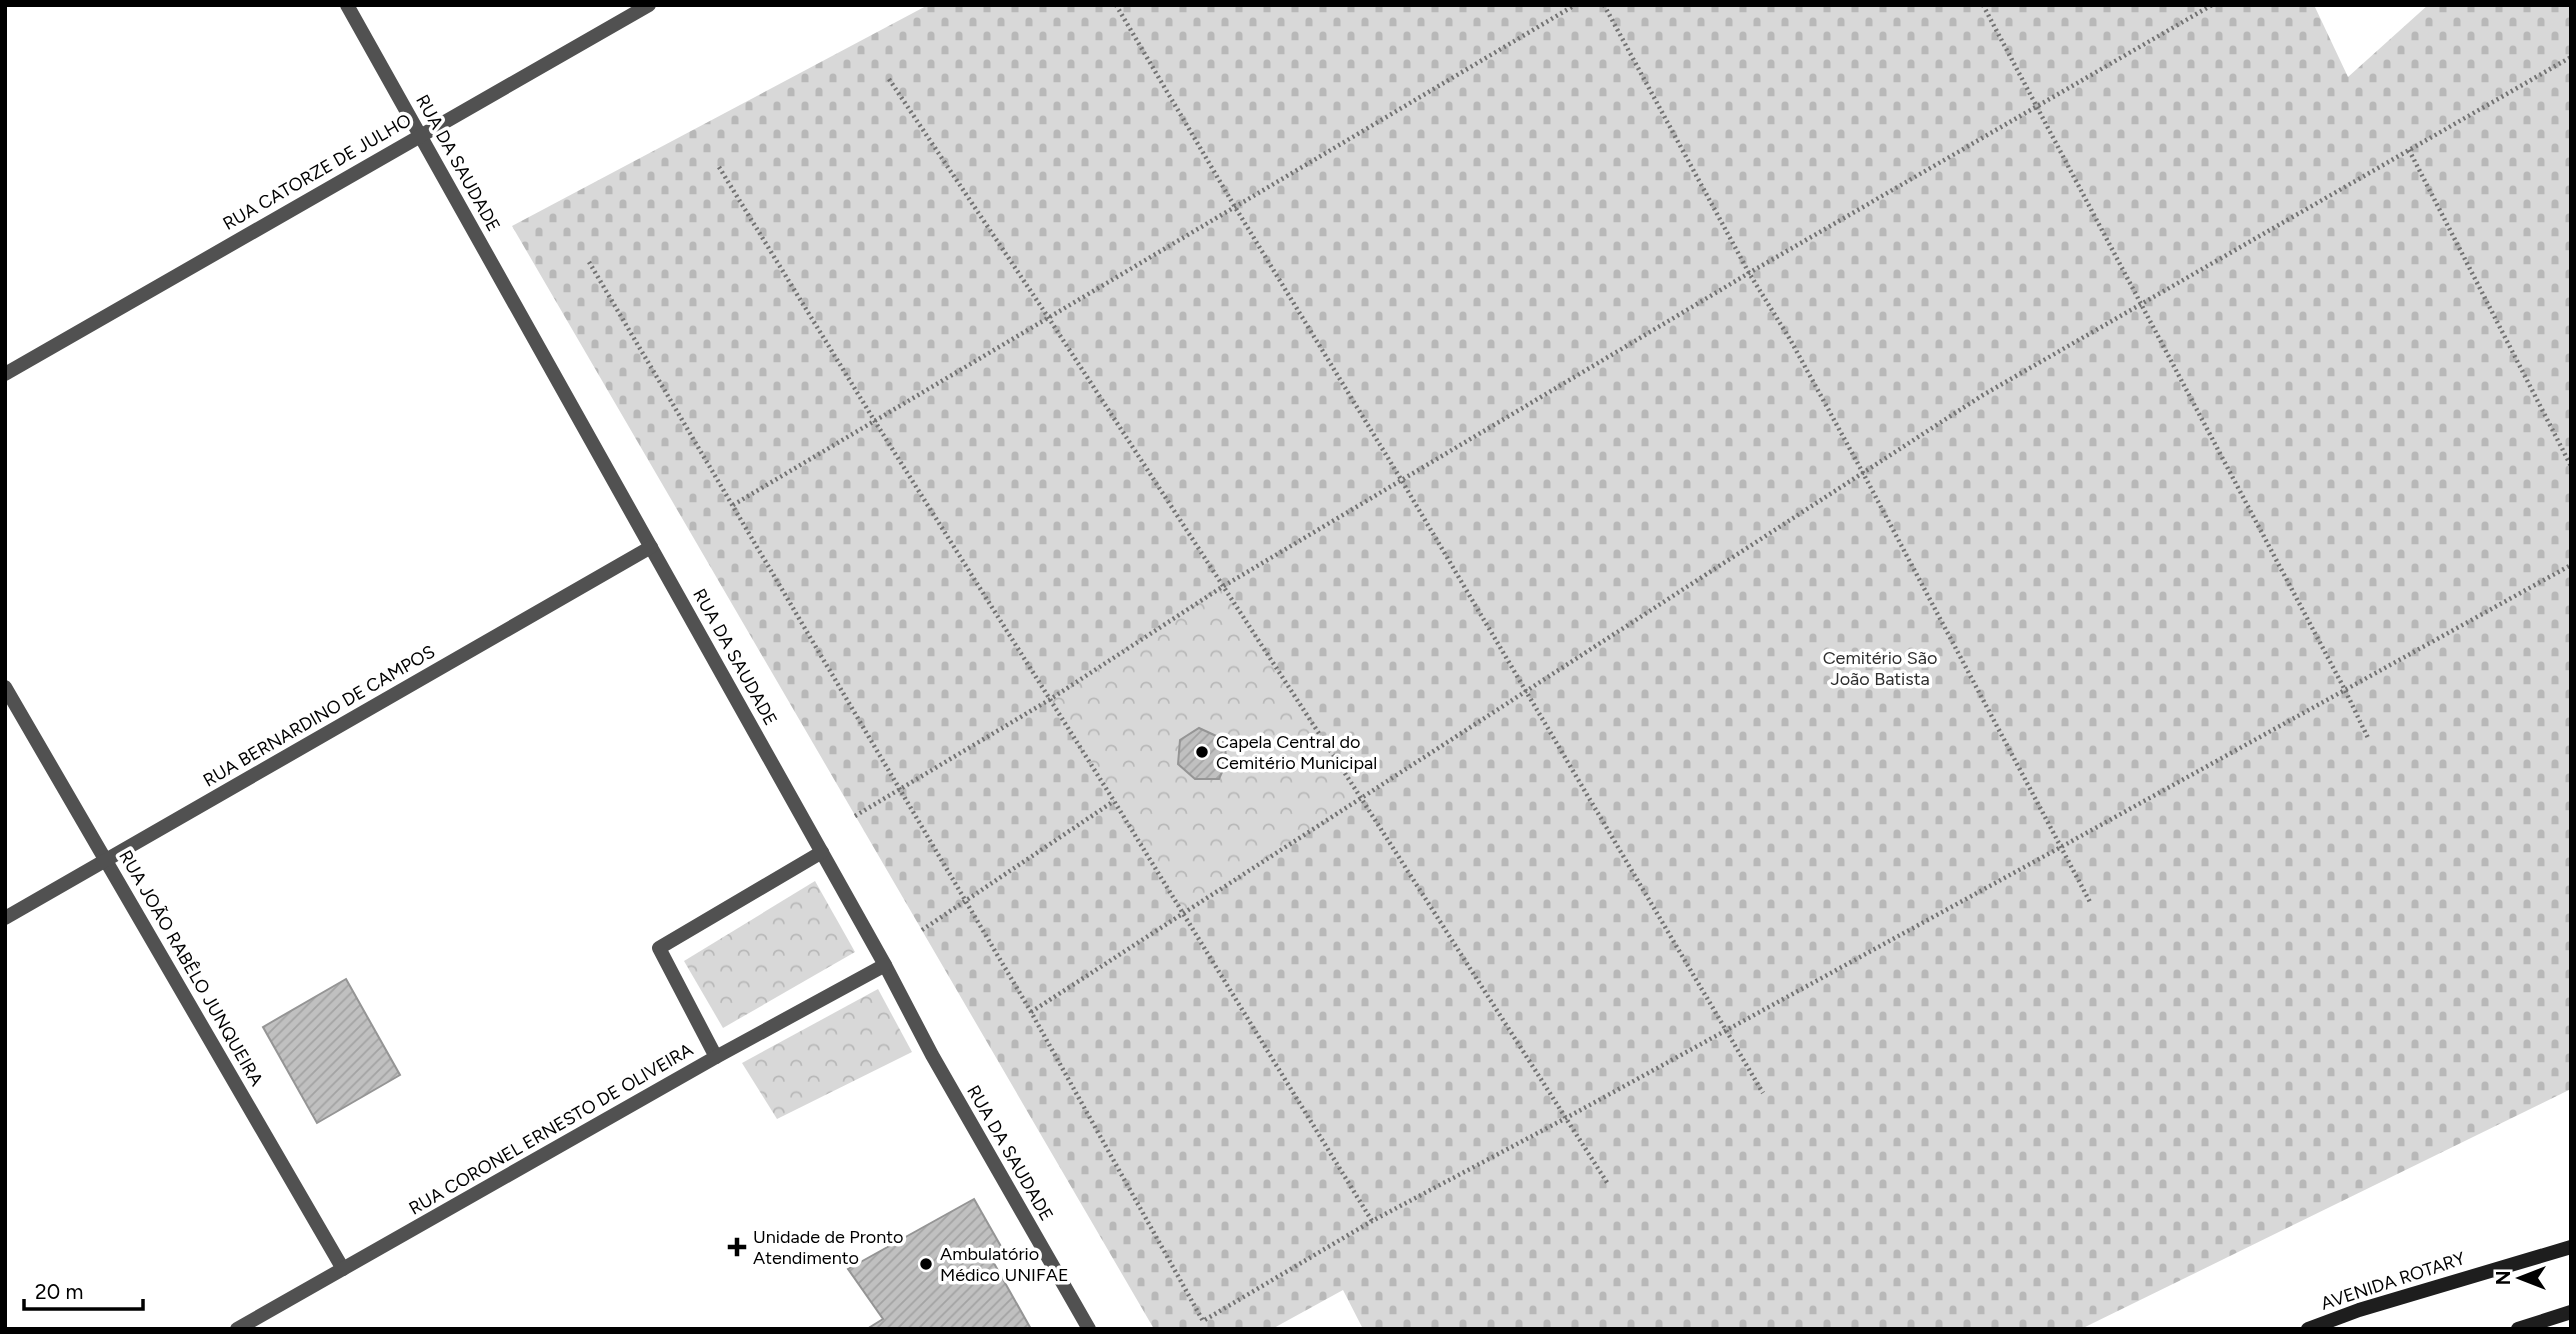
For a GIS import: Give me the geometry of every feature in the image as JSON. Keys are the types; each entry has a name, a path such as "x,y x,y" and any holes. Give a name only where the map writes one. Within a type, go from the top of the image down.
{"main road":[{"name":"AVENIDA ROTARY","path":"2308,1329 2359,1310 2571,1247"},
{"path":"2518,1329 2571,1312"}],"street":[{"name":"RUA DA SAUDADE","path":"347,5 885,965 932,1055 1088,1329"},
{"name":"RUA CATORZE DE JULHO","path":"5,374 649,5"},
{"name":"RUA BERNARDINO DE CAMPOS","path":"5,918 651,547"},
{"name":"RUA JOÃO RABÊLO JUNQUEIRA","path":"5,687 343,1269"},
{"path":"716,1057 659,948 822,852"},
{"name":"RUA CORONEL ERNESTO DE OLIVEIRA","path":"237,1329 716,1057 885,965"}],"path":[{"path":"1116,5 1402,481 1763,1093"},
{"path":"733,505 1575,5"},
{"path":"1604,5 1749,273 1791,341 1863,472 2090,902"},
{"path":"1983,5 2369,740"},
{"path":"855,816 1049,700 1222,587 1749,273 2213,5"},
{"path":"1031,1012 1983,395 2571,57"},
{"path":"889,79 1048,317 1361,798 1608,1184"},
{"path":"2410,150 2571,466"},
{"path":"719,167 874,420 1114,801 1372,1222"},
{"path":"589,262 1031,1012 1203,1321 1372,1222 1726,1031 2571,565"},
{"path":"922,930 1114,801"}],"green space":[{"name":"Cemitério São João Batista","path":"928,5 2314,5 2348,77 2428,5 2571,5 2571,1089 2081,1329 1363,1329 1343,1290 1272,1329 1154,1329 512,226"},
{"path":"1222,587 1361,798 1182,914 1049,700"},
{"path":"815,881 855,952 723,1028 684,961"},
{"path":"878,989 912,1052 777,1119 742,1063"}],"building":[{"name":"Capela Central do Cemitério Municipal","path":"1199,728 1225,740 1226,763 1219,779 1195,779 1178,764 1180,740"},
{"path":"346,979 400,1075 317,1123 263,1027"},
{"name":"Ambulatório Médico UNIFAE","path":"974,1199 1003,1250 991,1258 1031,1329 867,1329 883,1319 848,1269"}],"place":[{"name":"Capela Central do Cemitério Municipal","path":"1202,752"},
{"name":"Unidade de Pronto Atendimento","path":"737,1247"},
{"name":"Ambulatório Médico UNIFAE","path":"926,1264"}]}
